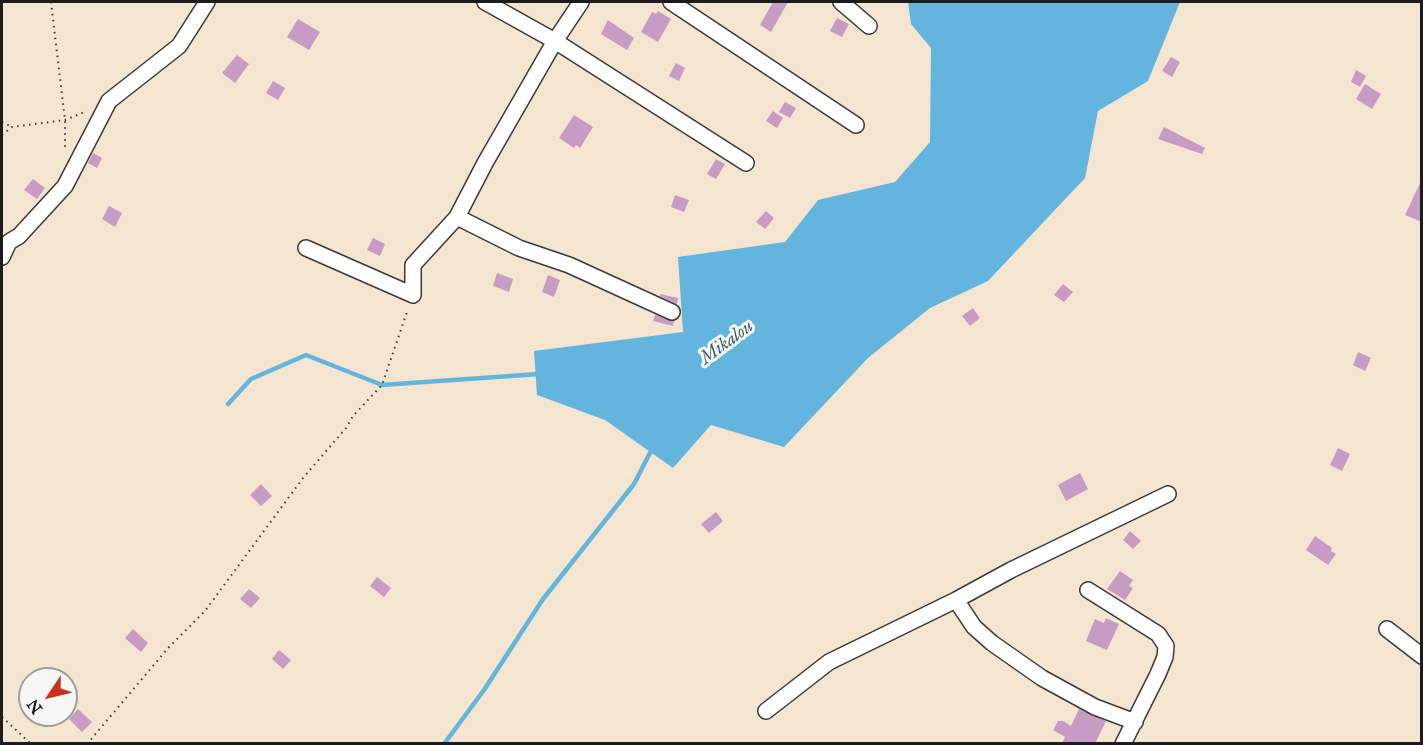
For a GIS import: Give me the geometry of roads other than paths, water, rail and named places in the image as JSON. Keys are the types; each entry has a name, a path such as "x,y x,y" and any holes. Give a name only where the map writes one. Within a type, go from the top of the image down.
{"street":[{"path":"2,257 9,242 19,236 66,186 109,102 179,46 207,2"},
{"path":"485,2 555,41 746,163"},
{"path":"306,248 413,295 413,265 457,217 485,163 555,41 581,2"},
{"path":"671,2 856,125"},
{"path":"841,2 869,26"},
{"path":"457,217 519,248 569,265 672,312"},
{"path":"766,711 830,662 956,600 1011,570 1168,494"},
{"path":"1088,590 1158,634 1166,646 1165,657 1158,674 1123,744"},
{"path":"956,600 974,627 992,643 1042,678 1095,708 1135,722"},
{"path":"1387,629 1422,656"}],"water":[{"path":"908,2 1180,2 1148,81 1098,111 1085,178 988,281 930,308 868,358 784,447 711,425 673,468 605,420 537,395 534,351 683,332 678,257 785,242 818,200 895,182 930,142 931,48 911,24"}],"waterway":[{"path":"228,404 251,379 306,355 382,385 539,374"},
{"name":"Mikalou","path":"444,744 484,690 543,599 634,484 653,447"}]}
